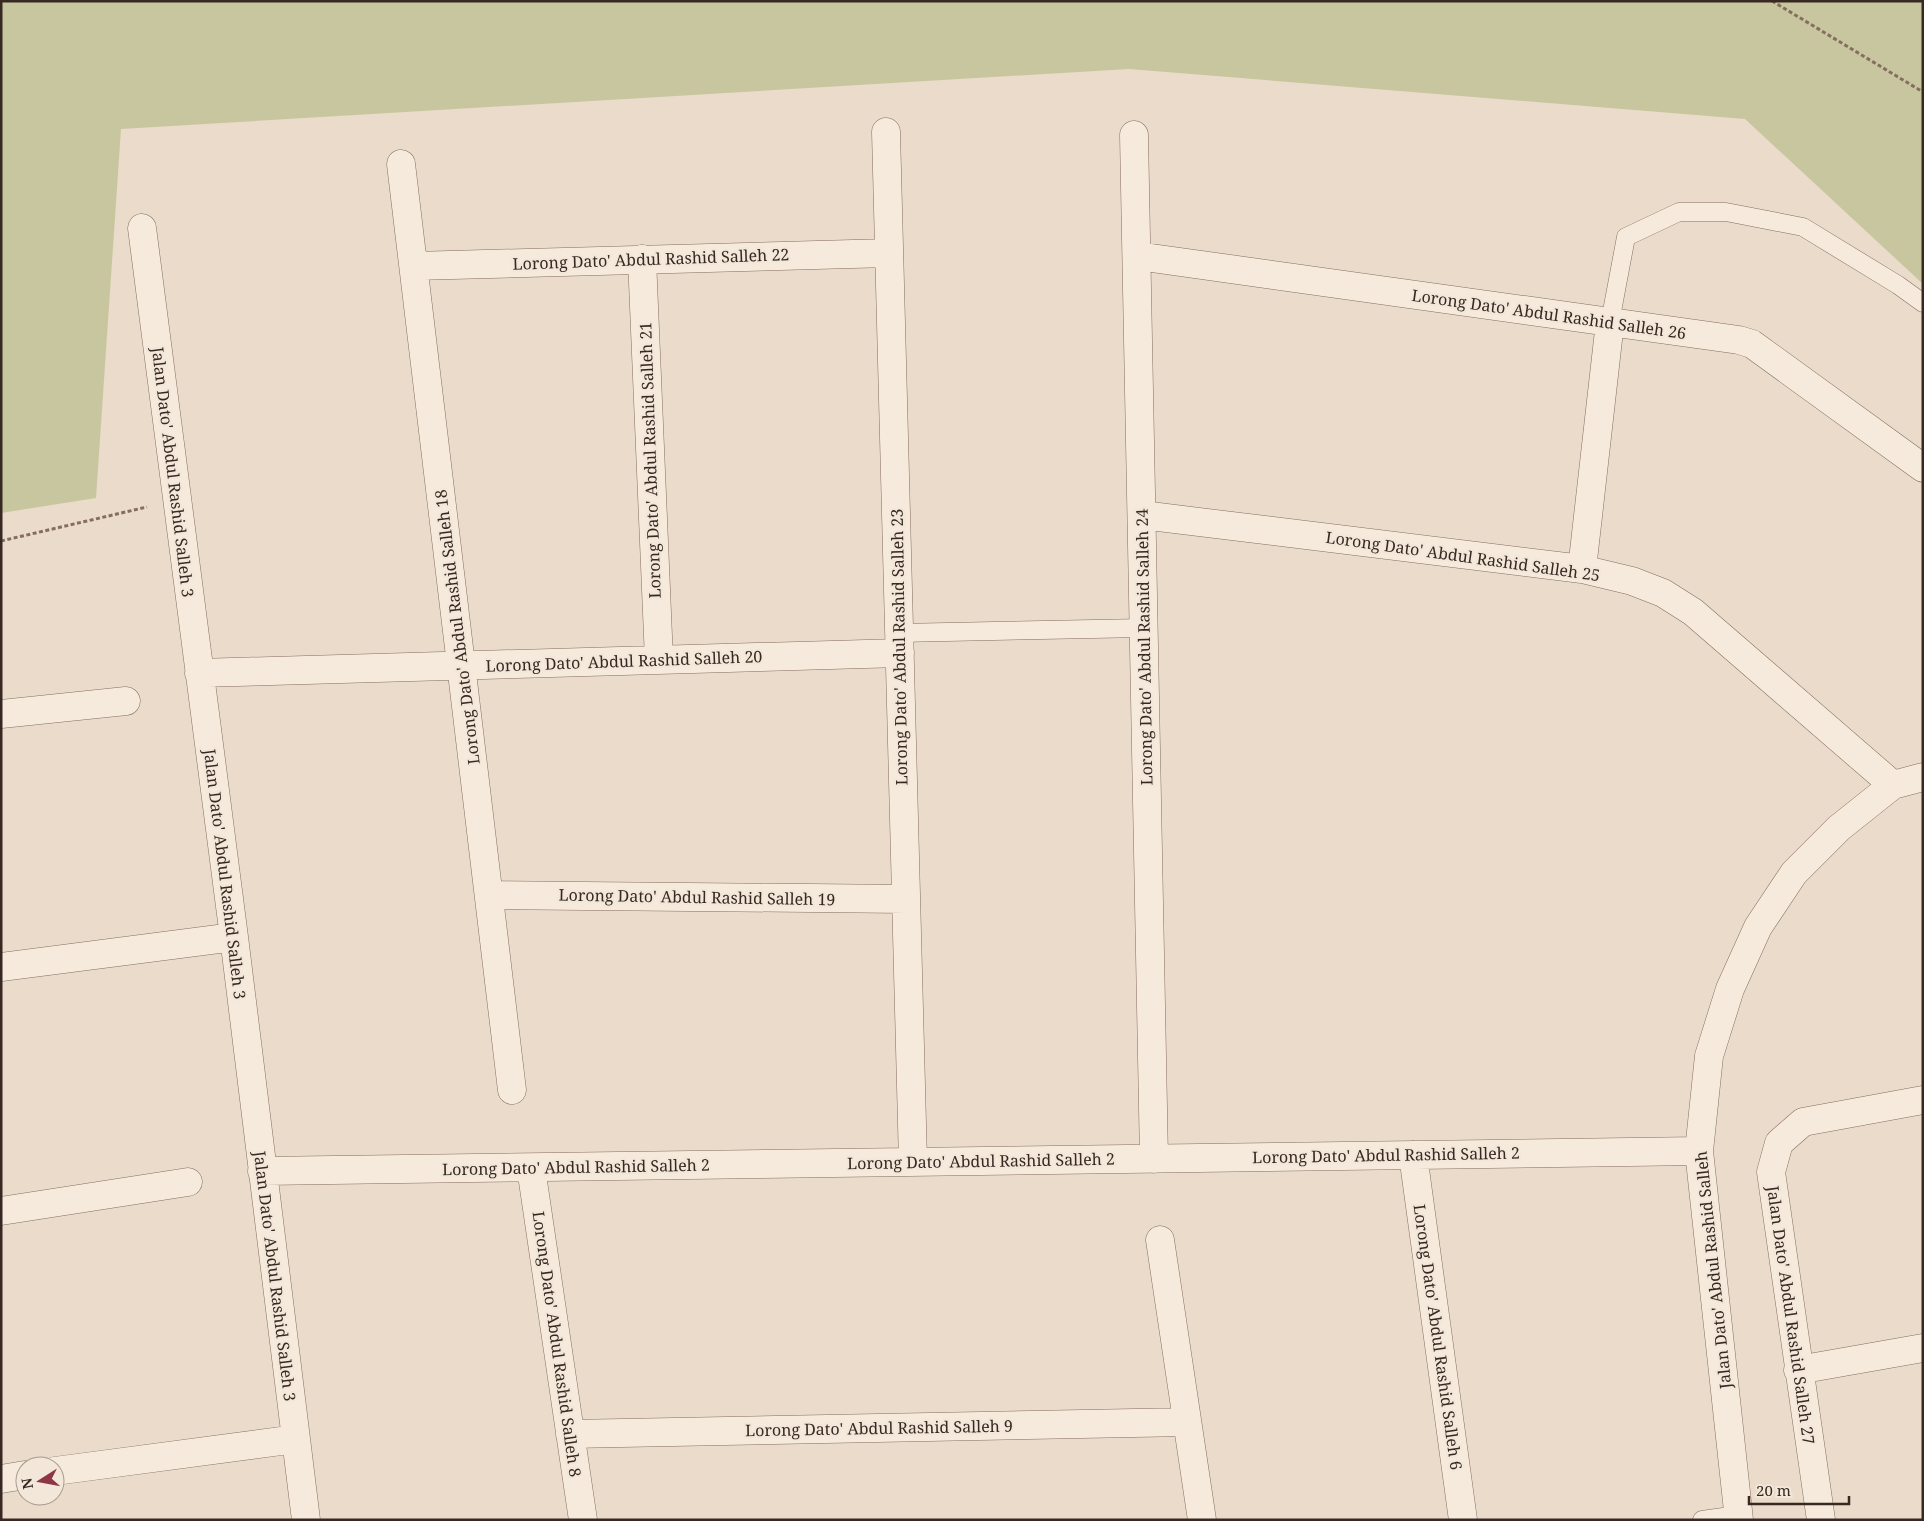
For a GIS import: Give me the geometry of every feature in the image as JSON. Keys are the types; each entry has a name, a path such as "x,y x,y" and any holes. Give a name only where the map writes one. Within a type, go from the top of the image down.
{"street":[{"name":"Lorong Dato' Abdul Rashid Salleh 23","path":"886,132 913,1162"},
{"name":"Lorong Dato' Abdul Rashid Salleh 24","path":"1134,135 1154,1159"},
{"name":"Lorong Dato' Abdul Rashid Salleh 18","path":"401,164 512,1090"},
{"name":"Jalan Dato' Abdul Rashid Salleh 3","path":"142,228 234,937 306,1520"},
{"name":"Lorong Dato' Abdul Rashid Salleh 22","path":"414,266 889,253"},
{"name":"Lorong Dato' Abdul Rashid Salleh 26","path":"1136,256 1739,340 1752,344 1923,468"},
{"name":"Lorong Dato' Abdul Rashid Salleh 21","path":"642,259 659,660"},
{"path":"1582,568 1610,322"},
{"name":"Lorong Dato' Abdul Rashid Salleh 25","path":"1142,515 1582,568 1632,581 1663,593 1694,612 1893,785"},
{"name":"Lorong Dato' Abdul Rashid Salleh 20","path":"199,673 659,660 899,643"},
{"path":"1,714 126,701"},
{"name":"Jalan Dato' Abdul Rashid Salleh","path":"1738,1517 1700,1151 1709,1056 1730,989 1758,927 1794,873 1839,828 1893,785 1923,777"},
{"name":"Lorong Dato' Abdul Rashid Salleh 19","path":"489,895 906,899"},
{"path":"1,967 234,937"},
{"name":"Jalan Dato' Abdul Rashid Salleh 27","path":"1821,1520 1771,1172 1779,1143 1803,1122 1923,1100"},
{"name":"Lorong Dato' Abdul Rashid Salleh 2","path":"262,1171 1700,1151"},
{"name":"Lorong Dato' Abdul Rashid Salleh 6","path":"1413,1155 1463,1520"},
{"name":"Lorong Dato' Abdul Rashid Salleh 8","path":"531,1168 583,1520"},
{"path":"1,1211 188,1182"},
{"path":"1160,1240 1202,1520"},
{"path":"1798,1370 1923,1348"},
{"name":"Lorong Dato' Abdul Rashid Salleh 9","path":"570,1434 1187,1422"},
{"path":"65,1470 296,1439"},
{"path":"1,1479 15,1477"}],"lane":[{"path":"1610,322 1626,237 1679,212 1726,212 1802,227 1898,285 1923,303"},
{"path":"899,643 1144,628"},
{"path":"1702,1520 1738,1517"}],"path":[{"path":"1772,1 1923,92"},
{"path":"1,541 176,500"}],"shaded area":[{"path":"1,1 1923,1 1923,284 1745,119 1129,69 121,129 96,498 1,513"}]}
